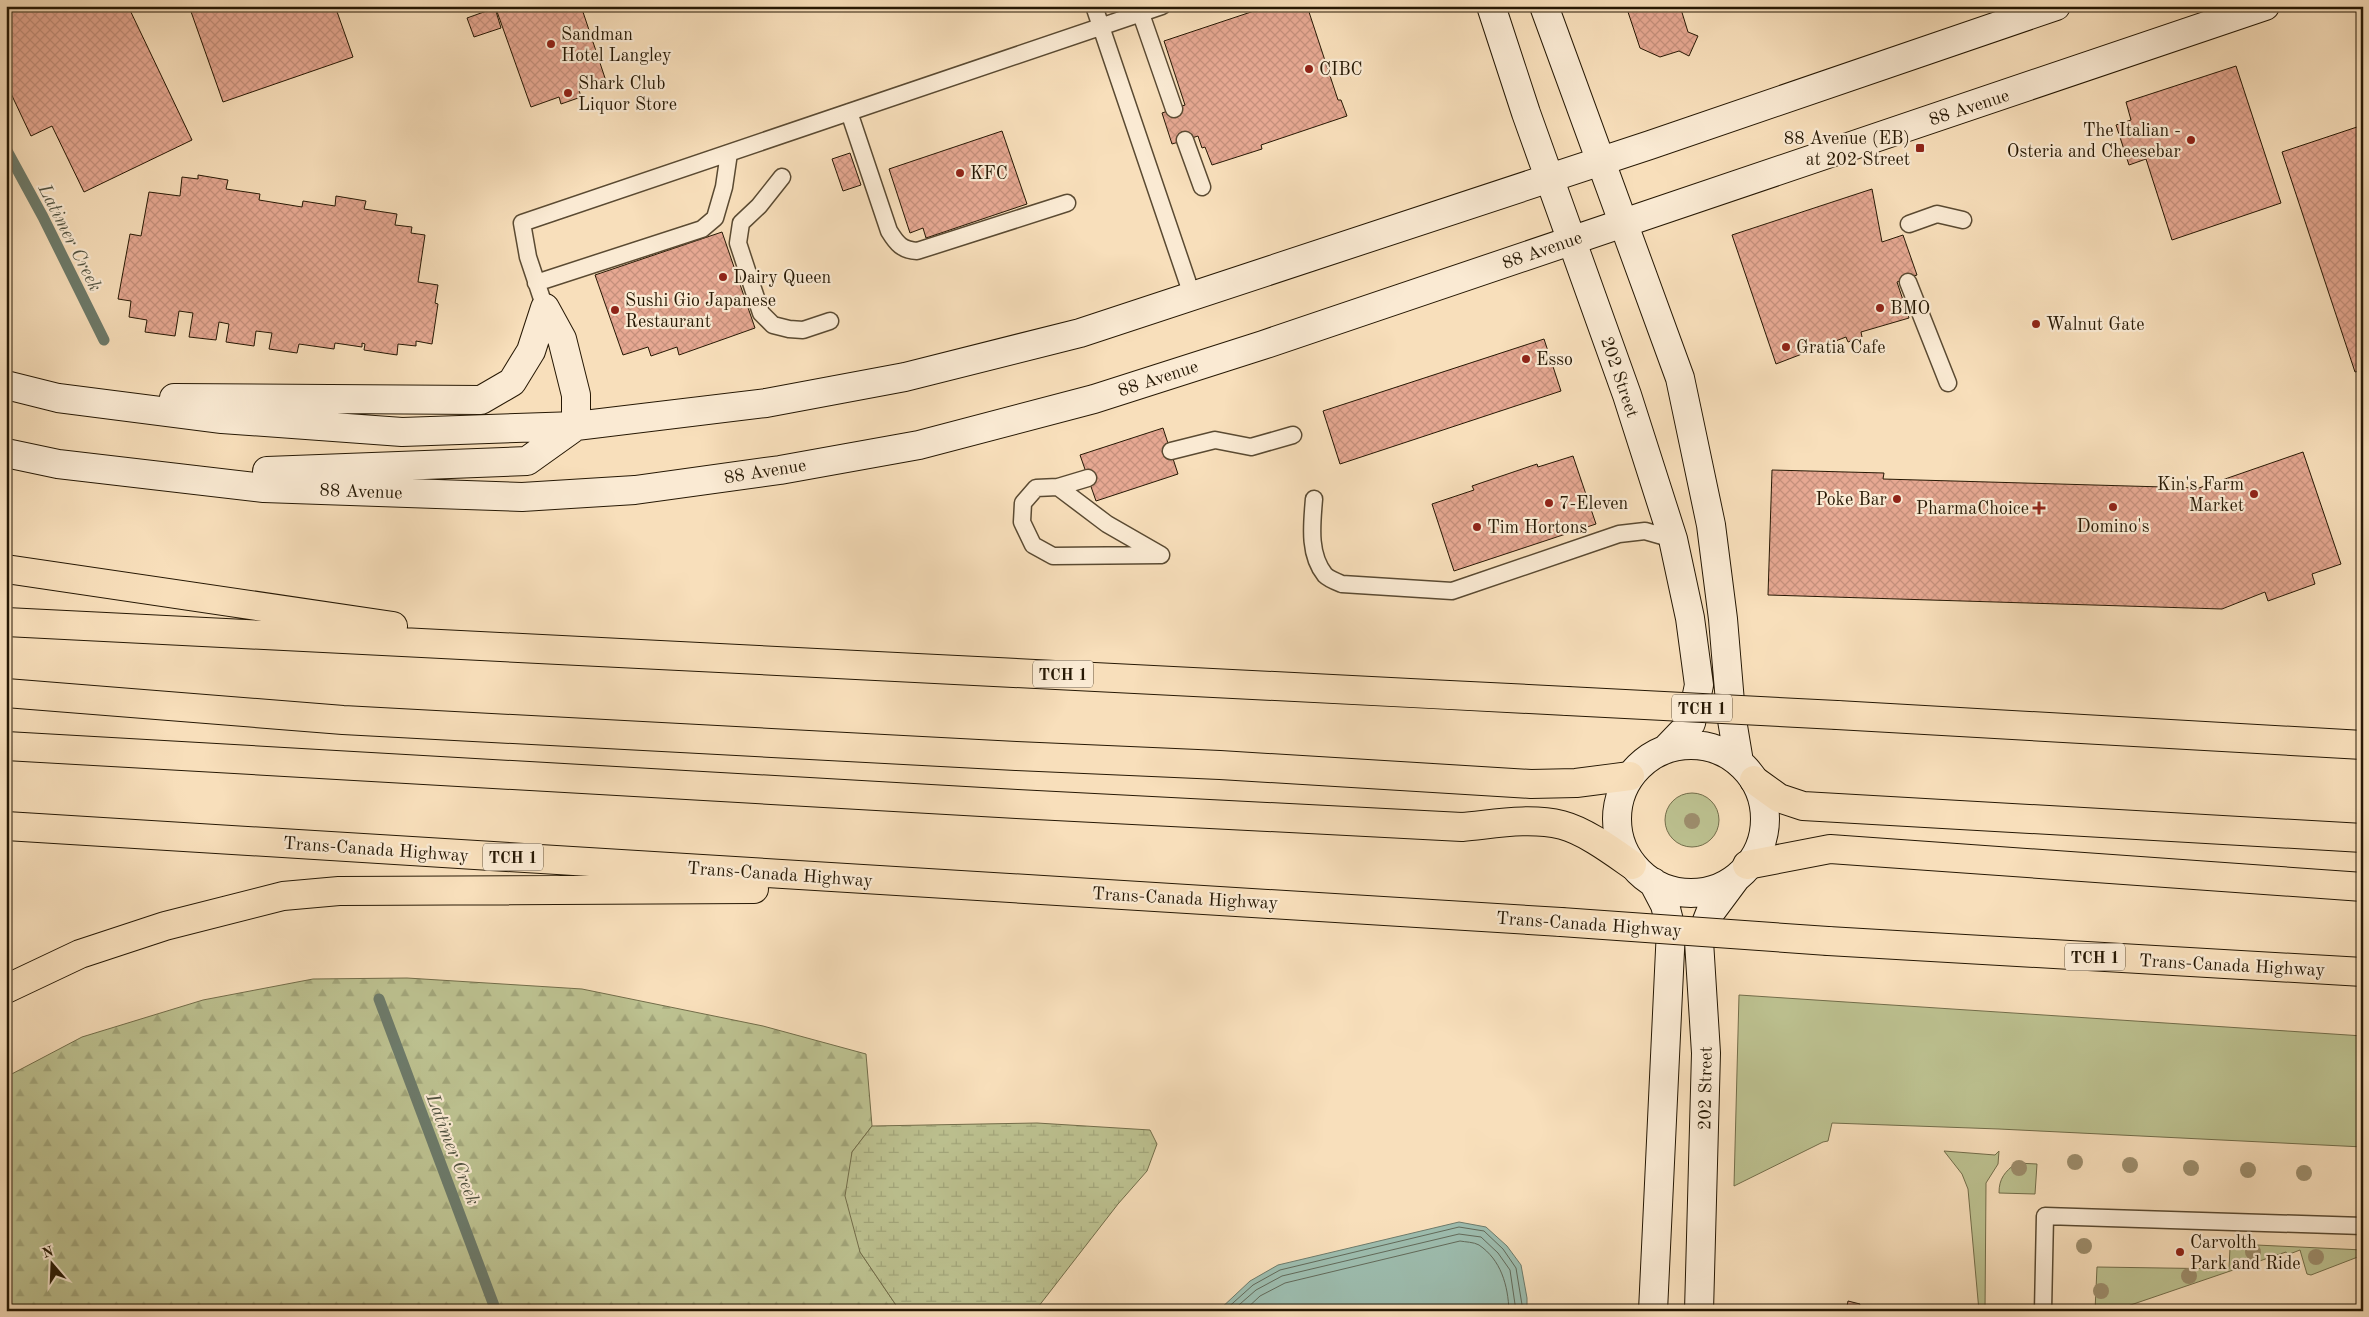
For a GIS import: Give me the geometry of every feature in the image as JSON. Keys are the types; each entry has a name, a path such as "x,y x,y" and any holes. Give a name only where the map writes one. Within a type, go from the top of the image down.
{"highway":[{"path":"6,569 558,651"},
{"name":"TCH 1","path":"6,622 558,651 1004,671 2363,745"},
{"path":"6,693 343,720 1006,756 1220,765 1531,784 1576,783 1630,776"},
{"path":"6,746 1007,803 1462,826 1523,821 1544,822 1564,825 1604,846 1632,864"},
{"path":"1746,771 1779,798 1803,806 2363,838"},
{"name":"Trans-Canada Highway","path":"6,826 1561,922 1828,941 2363,972"},
{"path":"1742,871 1830,849 2363,888"},
{"path":"6,989 80,954 202,916 283,896 339,891 431,890 1019,889"}],"main road":[{"name":"202 Street","path":"1490,6 1627,395 1673,539 1690,618 1700,685 1691,723 1667,748"},
{"path":"1544,6 1680,378 1711,525 1723,619 1731,714 1746,771 1763,802 1764,824 1758,849 1742,871 1716,888 1701,892 1669,889 1653,882 1632,864 1620,840 1616,820 1619,800 1630,776 1646,759 1667,748 1695,744 1714,748 1746,771"},
{"path":"6,385 58,398 222,419 402,432 576,426 766,404 905,377 1080,333 1193,298 2056,6"},
{"name":"88 Avenue","path":"6,453 58,464 264,488 522,497 635,490 780,470 919,445 1094,399 1254,348 2265,6"},
{"path":"545,308 562,339 576,395 576,426"},
{"path":"58,398 481,400 512,382 531,351 545,308"},
{"path":"161,476 527,461 576,426"},
{"name":"202 Street","path":"1699,1311 1706,1053 1699,941 1710,913 1742,871"},
{"path":"1653,882 1665,905 1671,930 1653,1311"}],"lane":[{"path":"1094,6 1193,298"},
{"path":"545,308 536,282 522,223 1162,6"},
{"path":"1141,14 1174,109"},
{"path":"849,112 889,231 895,242 905,250 917,251 1067,203"},
{"path":"1185,140 1202,187"},
{"path":"536,282 702,229 715,218 724,187 729,153"},
{"path":"782,177 759,206 741,223 738,243 761,313 773,325 789,329 803,330 830,321"},
{"path":"1909,224 1937,214 1963,220"},
{"path":"1908,282 1948,383"},
{"path":"1171,451 1215,440 1251,447 1293,436"},
{"path":"1058,488 1107,524 1161,555 1053,556 1033,545 1022,522 1023,503 1036,488 1058,488 1088,478"},
{"path":"1314,499 1311,538 1317,558 1326,576 1342,584 1452,590 1619,534 1645,531 1673,539"},
{"path":"2043,1311 2044,1216 2363,1226"}],"green space":[{"path":"1687,793 1697,793 1707,797 1715,805 1719,820 1715,835 1707,843 1697,847 1687,847 1677,843 1669,835 1665,825 1665,815 1669,805 1677,797"},
{"path":"407,978 582,989 763,1026 866,1054 872,1126 852,1152 860,1252 900,1311 6,1311 6,1077 82,1037 203,1000 313,979"},
{"path":"1739,995 2363,1036 2363,1147 1999,1129 1832,1123 1828,1141 1734,1186"},
{"path":"1037,1123 1150,1130 1157,1144 1147,1171 1118,1204 1035,1311 900,1311 860,1252 845,1196 852,1152 872,1126"},
{"path":"1944,1151 1995,1155 1999,1151 1998,1164 1986,1183 1985,1311 1979,1311 1968,1189 1962,1174"},
{"path":"2016,1163 2037,1164 2035,1194 1999,1193 2003,1176"},
{"path":"2231,1245 2363,1250 2363,1255 2311,1275 2307,1274 2300,1250 2287,1255 2286,1252 2113,1311 2095,1311 2097,1267 2229,1269 2230,1248"}],"water":[{"path":"1459,1222 1486,1227 1507,1246 1521,1265 1527,1298 1527,1311 1218,1311 1250,1281 1278,1265"}],"building":[{"path":"6,6 128,6 192,140 84,192 52,126 31,136 6,83"},
{"path":"189,6 335,6 353,57 223,102"},
{"name":"Sandman Hotel Langley","path":"495,6 581,6 606,81 579,90 581,97 561,104 559,97 531,107"},
{"path":"1269,6 1307,6 1338,100 1341,100 1347,116 1261,145 1262,149 1212,165 1205,147 1202,148 1198,136 1172,144 1162,113 1185,105 1164,41"},
{"path":"1626,6 1680,6 1688,32 1698,36 1689,56 1679,51 1660,57 1640,48"},
{"path":"495,8 501,28 474,37 467,18"},
{"name":"The Italian - Osteria and Cheesebar","path":"2236,66 2281,203 2172,240 2146,159 2129,165 2116,125 2131,120 2126,102"},
{"path":"2363,125 2363,370 2355,372 2282,152"},
{"path":"1002,131 1027,204 926,238 923,228 910,233 889,169"},
{"path":"850,153 861,185 843,191 832,159"},
{"path":"198,175 228,180 226,189 260,194 259,200 302,207 303,201 335,206 336,196 366,201 364,209 397,214 395,225 412,227 411,233 425,235 418,282 438,285 435,303 438,304 432,344 416,341 416,346 398,344 397,355 364,350 365,344 362,343 362,347 335,343 334,349 299,344 297,353 269,349 272,333 256,331 254,346 226,342 229,324 219,322 216,340 189,337 193,313 179,311 175,336 145,332 147,320 129,317 131,301 118,299 130,234 141,236 149,192 180,196 182,177 198,179"},
{"path":"1872,189 1882,242 1903,235 1917,275 1897,282 1909,318 1861,332 1862,337 1848,342 1846,337 1776,364 1732,235"},
{"path":"722,232 755,328 679,355 677,347 651,356 648,347 623,355 595,275"},
{"path":"1544,339 1561,391 1340,464 1323,411"},
{"path":"1163,428 1178,474 1096,501 1080,455"},
{"path":"2303,452 2341,564 2312,574 2315,584 2268,601 2265,592 2222,609 1768,595 1772,470 1884,473 1883,479 2199,488"},
{"path":"1573,456 1596,524 1454,571 1432,504 1474,490 1472,486 1537,464 1538,467"},
{"path":"1848,1301 1860,1304 1858,1311 1846,1311"}],"waterway":[{"name":"Latimer Creek","path":"6,149 43,217 104,340"},
{"name":"Latimer Creek","path":"379,999 496,1311"}],"place":[{"name":"Sandman Hotel Langley","path":"551,44"},
{"name":"CIBC","path":"1309,69"},
{"name":"Shark Club Liquor Store","path":"568,93"},
{"name":"The Italian - Osteria and Cheesebar","path":"2191,140"},
{"name":"88 Avenue (EB) at 202 Street","path":"1920,148"},
{"name":"KFC","path":"960,173"},
{"name":"Dairy Queen","path":"723,277"},
{"name":"BMO","path":"1880,308"},
{"name":"Sushi Gio Japanese Restaurant","path":"615,310"},
{"name":"Walnut Gate","path":"2036,324"},
{"name":"Gratia Cafe","path":"1786,347"},
{"name":"Esso","path":"1526,359"},
{"name":"Kin's Farm Market","path":"2254,494"},
{"name":"Poke Bar","path":"1897,499"},
{"name":"7-Eleven","path":"1549,503"},
{"name":"Domino's","path":"2113,507"},
{"name":"PharmaChoice","path":"2039,508"},
{"name":"Tim Hortons","path":"1477,527"},
{"name":"Carvolth Park and Ride","path":"2180,1252"}]}
